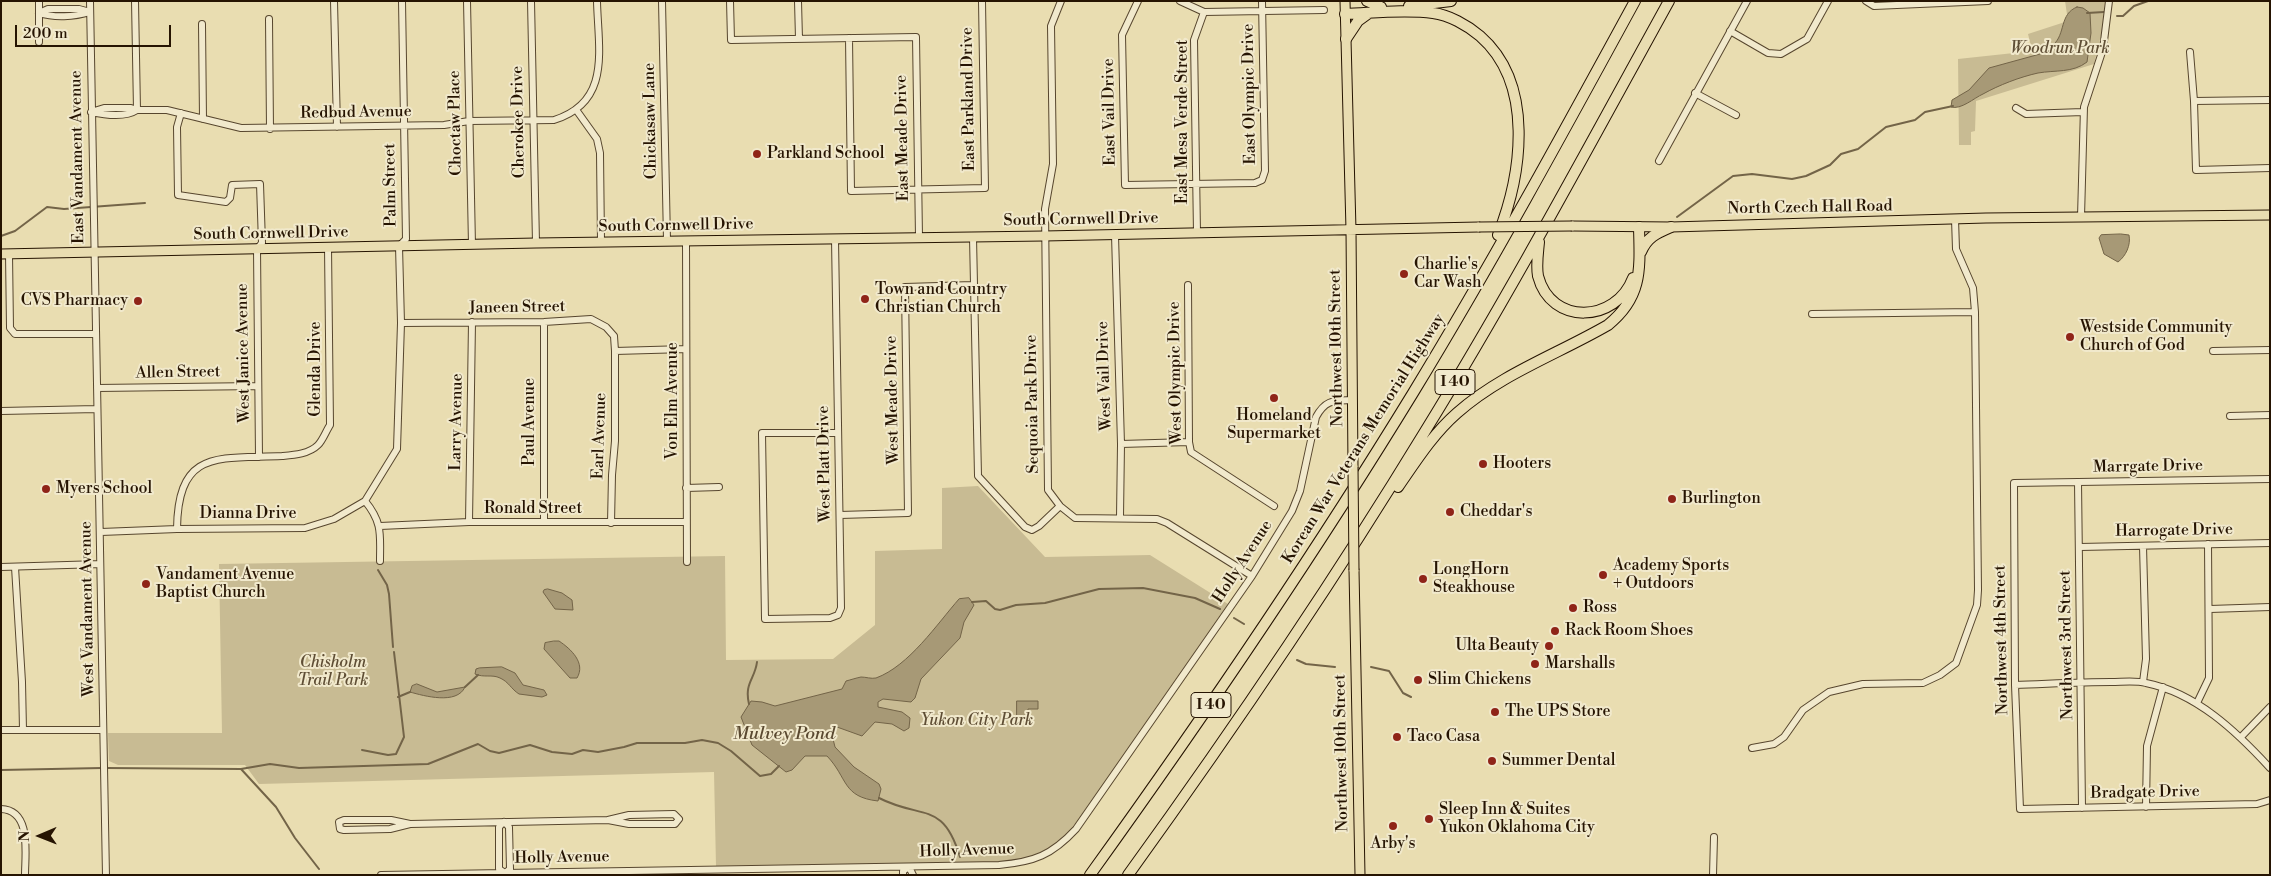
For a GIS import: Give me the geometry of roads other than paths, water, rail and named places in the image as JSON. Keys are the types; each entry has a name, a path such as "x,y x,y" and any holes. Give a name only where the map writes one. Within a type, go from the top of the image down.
{"highway":[{"path":"1367,1 1381,7"},
{"path":"1345,8 1422,5 1451,1"},
{"name":"Korean War Veterans Memorial Highway","path":"1090,875 1176,756 1294,580 1414,392 1484,273 1635,1"},
{"name":"I 40","path":"1128,875 1229,732 1367,524 1463,368 1539,237 1670,1"},
{"path":"1345,8 1370,13 1433,13 1456,20 1485,41 1501,60 1516,106 1518,163 1508,211 1484,273"},
{"path":"1346,39 1358,21 1370,13"},
{"path":"1640,255 1644,244 1654,234 1671,226"},
{"path":"1539,237 1537,269 1546,293 1560,306 1569,311 1588,313 1597,312 1613,305 1625,294 1630,286 1635,266 1637,227"},
{"path":"1367,524 1386,503 1433,438 1456,414 1486,390 1600,329 1622,313 1636,288 1640,255 1637,227"}],"main road":[{"name":"Northwest 10th Street","path":"1345,8 1360,875"},
{"name":"North Czech Hall Road","path":"1350,230 1572,226 1637,227 1955,219 2270,215"},
{"name":"South Cornwell Drive","path":"5,254 536,242 1115,235 1350,230"}],"street":[{"path":"38,1 39,42"},
{"name":"East Vandament Avenue","path":"90,1 94,253"},
{"path":"135,1 137,110"},
{"path":"334,1 336,127"},
{"name":"Palm Street","path":"399,246 406,239 402,1"},
{"name":"Choctaw Place","path":"467,1 472,244"},
{"name":"Cherokee Drive","path":"531,1 536,242"},
{"path":"597,1 598,73 595,86 577,111 597,139 600,153 601,242"},
{"name":"Chickasaw Lane","path":"662,1 666,240"},
{"path":"730,1 730,40 849,38 851,191 918,190"},
{"path":"798,1 799,39"},
{"name":"East Parkland Drive","path":"918,190 985,188 982,1"},
{"name":"Sequoia Park Drive","path":"1060,506 1048,490 1044,236 1045,210 1053,164 1051,26 1061,1"},
{"name":"East Vail Drive","path":"1138,1 1122,35 1126,185 1196,184"},
{"path":"1180,1 1204,12 1324,10"},
{"name":"East Olympic Drive","path":"1196,184 1255,182 1262,180 1265,171 1262,1"},
{"path":"1659,161 1747,1"},
{"path":"1730,31 1768,54 1781,54 1807,38 1828,1"},
{"path":"1866,1 1874,6 1988,1"},
{"path":"2082,217 2084,112 2103,48 2109,1"},
{"path":"39,13 48,9 79,8 90,12"},
{"name":"East Mesa Verde Street","path":"1197,233 1194,40 1204,12"},
{"path":"268,19 270,129"},
{"path":"202,24 203,119"},
{"name":"East Meade Drive","path":"849,38 916,38 919,237"},
{"path":"2190,52 2194,101 2196,170 2270,168"},
{"path":"1695,93 1736,115"},
{"path":"2194,101 2270,100"},
{"path":"2016,108 2026,114 2084,112"},
{"name":"Redbud Avenue","path":"91,112 117,111 131,114 137,110 167,110 241,128 270,129 444,125 469,121 554,120 577,111"},
{"name":"West Janice Avenue","path":"180,113 177,127 178,195 226,202 230,198 232,185 260,184 262,243 257,249 259,457"},
{"path":"1752,748 1774,744 1784,737 1803,710 1829,692 1863,684 1922,683 1940,676 1956,663 1977,605 1978,590 1975,312 1973,288 1956,250 1955,219"},
{"name":"West Vail Drive","path":"1115,235 1121,444 1120,517"},
{"path":"973,237 978,476 1025,526 1032,530 1039,526 1060,506 1075,518 1120,517 1157,519 1167,523 1252,576"},
{"name":"West Platt Drive","path":"835,239 841,608 838,615 830,618 765,620 762,433 838,433"},
{"name":"Von Elm Avenue","path":"686,240 686,562"},
{"name":"Dianna Drive","path":"101,532 177,528 305,528 334,519 365,501 397,449 400,323 399,246"},
{"name":"Glenda Drive","path":"177,528 177,504 183,485 205,463 219,458 298,455 318,445 330,425 328,247"},
{"name":"West Vandament Avenue","path":"94,253 101,532 106,875"},
{"path":"5,254 10,328 15,334 96,334"},
{"name":"West Meade Drive","path":"840,515 908,513 905,287 973,285"},
{"name":"West Olympic Drive","path":"1188,285 1189,442 1191,452 1274,506"},
{"path":"1812,314 1975,312"},
{"name":"Janeen Street","path":"400,323 591,320 606,327 614,336 616,351"},
{"name":"Larry Avenue","path":"469,522 472,322"},
{"name":"Paul Avenue","path":"544,322 544,522"},
{"path":"616,351 686,349"},
{"path":"2213,351 2270,350"},
{"name":"Earl Avenue","path":"611,523 615,441 616,351"},
{"name":"Allen Street","path":"97,388 258,386"},
{"name":"Holly Avenue","path":"381,875 693,872 909,867 1024,863 1042,856 1062,844 1076,829 1252,576 1292,511 1300,491 1316,417 1322,406 1331,402 1353,400"},
{"path":"1,411 98,409"},
{"path":"2230,416 2270,415"},
{"path":"1121,444 1189,442"},
{"name":"Marrgate Drive","path":"2026,482 2270,479"},
{"name":"Northwest 4th Street","path":"2020,809 2015,686 2014,483 2026,482"},
{"name":"Northwest 3rd Street","path":"2078,482 2082,808"},
{"path":"686,488 719,487"},
{"path":"365,501 376,515 380,526 380,562"},
{"name":"Ronald Street","path":"380,526 469,522 686,522"},
{"name":"Harrogate Drive","path":"2080,547 2270,543"},
{"path":"2197,703 2209,678 2210,609 2208,544"},
{"path":"2143,546 2146,659 2143,682"},
{"path":"1,567 100,564"},
{"path":"15,567 22,682 22,730"},
{"path":"2210,609 2270,607"},
{"path":"2015,686 2081,682 2143,682 2163,687 2197,703 2241,737 2270,768"},
{"path":"2146,807 2147,746 2163,687"},
{"path":"2241,737 2270,707"},
{"path":"1,730 103,730"},
{"name":"Bradgate Drive","path":"2020,809 2257,804 2270,800"},
{"path":"1,810 13,813 24,825 25,875"},
{"path":"410,824 391,820 344,820 339,822 340,829 344,830 390,829 410,824 608,820 629,816 674,814 679,819 675,824 629,824 608,820"},
{"path":"504,822 509,826 510,869 505,873 499,869 499,827 504,822"},
{"path":"1713,875 1714,837"},
{"path":"903,875 903,871 909,867 913,875"}],"water":[{"path":"2077,7 2083,8 2090,13 2091,33 2087,62 2082,66 2070,70 2038,73 2017,79 2003,84 1959,107 1951,107 1952,100 1969,90 1989,68 2040,54 2041,49 2053,45 2060,35 2067,14"},
{"path":"2101,235 2129,235 2129,246 2118,262 2104,254 2099,238"},
{"path":"548,589 562,593 572,600 573,610 555,609 543,592"},
{"name":"Mulvey Pond","path":"969,598 974,605 964,622 960,638 921,679 915,698 911,702 883,699 878,702 878,707 902,712 910,718 909,728 904,731 892,724 875,722 862,736 837,727 832,735 835,747 854,767 879,784 881,789 878,801 866,799 852,791 827,756 805,756 792,770 786,772 752,745 741,717 751,701 775,706 842,689 846,681 855,678 876,678 900,664 911,654 959,599"},
{"path":"554,641 564,644 576,657 580,667 577,678 570,678 544,649 545,643"},
{"path":"502,667 515,673 523,685 544,690 547,695 542,697 519,694 506,681 500,678 475,674 476,669 479,668"},
{"path":"417,684 437,692 465,687 461,693 455,696 440,698 410,692 412,686"},
{"path":"1017,701 1038,701 1038,709 1028,709 1028,716 1033,716 1033,721 1017,721"}],"waterway":[{"path":"2117,16 2123,16 2134,6 2148,1"},
{"path":"2087,13 2104,12"},
{"path":"1677,217 1733,176 1752,174 1792,179 1806,176 1830,165 1841,154 1858,149 1886,127 1915,120 1925,112 1953,106"},
{"path":"1,236 15,231 47,207 64,209 145,203"},
{"path":"378,570 387,585 389,594 393,647"},
{"path":"972,602 986,601 995,609 1000,610 1016,605 1045,603 1099,589 1143,588 1195,598 1220,609"},
{"path":"1234,618 1244,624"},
{"path":"362,750 388,755 396,754 404,737 394,652"},
{"path":"1297,660 1306,664 1335,667"},
{"path":"749,704 748,691 757,662"},
{"path":"1371,667 1389,671 1403,693 1411,697"},
{"path":"465,687 478,675"},
{"path":"398,697 410,692"},
{"path":"106,768 241,769 270,764 299,768 428,764 478,744 490,751 499,753 530,745 552,752 572,754 583,750 598,752 637,743 685,743 702,740 718,743 731,751 760,776 771,774 779,766"},
{"path":"1,770 102,768"},
{"path":"241,769 276,807 295,838 319,869"},
{"path":"879,798 894,805 929,814 938,819 946,827 953,839 960,857"}],"place":[{"name":"Parkland School","path":"757,154"},
{"name":"Charlie's Car Wash","path":"1404,274"},
{"name":"Town and Country Christian Church","path":"865,299"},
{"name":"CVS Pharmacy","path":"138,301"},
{"name":"Westside Community Church of God","path":"2070,337"},
{"name":"Homeland Supermarket","path":"1274,398"},
{"name":"Hooters","path":"1483,464"},
{"name":"Myers School","path":"46,489"},
{"name":"Burlington","path":"1672,499"},
{"name":"Cheddar's","path":"1450,512"},
{"name":"Academy Sports + Outdoors","path":"1603,575"},
{"name":"LongHorn Steakhouse","path":"1423,579"},
{"name":"Vandament Avenue Baptist Church","path":"146,584"},
{"name":"Ross","path":"1573,608"},
{"name":"Rack Room Shoes","path":"1555,631"},
{"name":"Ulta Beauty","path":"1549,646"},
{"name":"Marshalls","path":"1535,664"},
{"name":"Slim Chickens","path":"1418,680"},
{"name":"The UPS Store","path":"1495,712"},
{"name":"Taco Casa","path":"1397,737"},
{"name":"Summer Dental","path":"1492,761"},
{"name":"Sleep Inn & Suites Yukon Oklahoma City","path":"1429,819"},
{"name":"Arby's","path":"1393,826"}],"park label":[{"name":"Woodrun Park","path":"2060,49"},
{"name":"Chisholm Trail Park","path":"333,672"},
{"name":"Yukon City Park","path":"977,721"}]}
